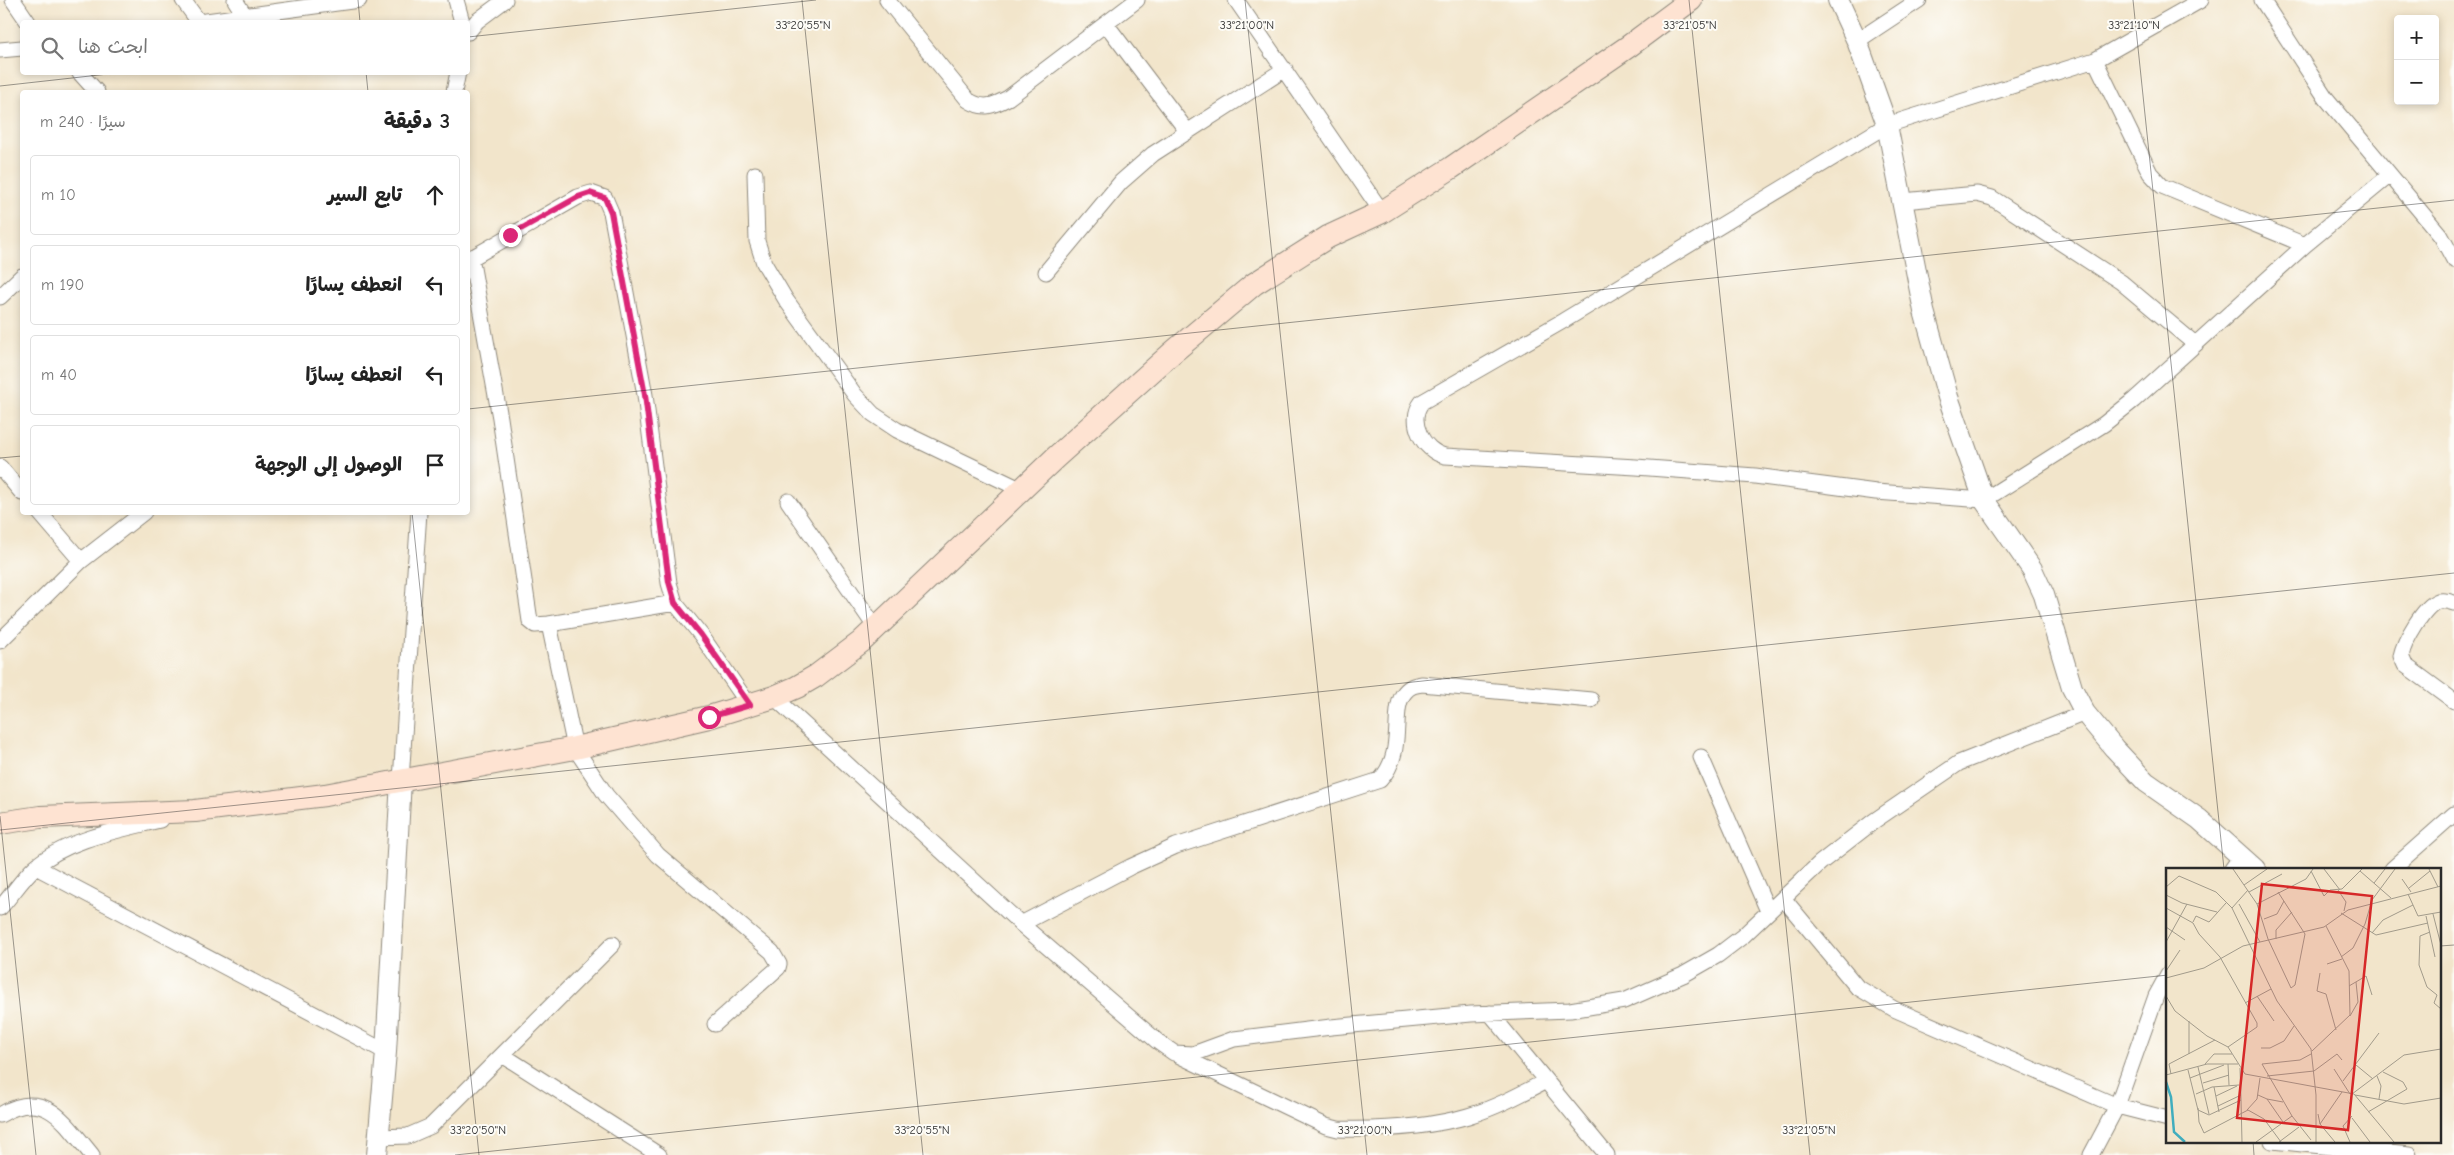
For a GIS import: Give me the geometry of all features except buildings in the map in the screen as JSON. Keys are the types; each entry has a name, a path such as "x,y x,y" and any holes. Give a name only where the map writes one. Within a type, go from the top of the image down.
{"main road":[{"path":"0,823 40,817 195,811 326,795 575,748 709,717 774,698 816,676 876,628 1022,490 1172,353 1254,284 1328,237 1382,212 1451,168 1621,52 1691,0"}],"street":[{"path":"13,0 27,20"},
{"path":"182,0 196,20"},
{"path":"235,0 244,16"},
{"path":"213,20 356,0"},
{"path":"456,0 461,20"},
{"path":"470,30 477,21 505,0"},
{"path":"887,0 968,100 978,107 987,107 1008,98 1137,0"},
{"path":"1236,0 1382,212"},
{"path":"1838,0 1856,41 1887,126 1924,311 1948,397 1984,500 2032,569 2054,624 2072,688 2085,713 2146,782 2199,819 2243,864"},
{"path":"1856,41 1919,0"},
{"path":"2201,0 2095,60 1887,126 1563,321 1422,402 1416,410 1417,428 1432,450 1445,456 1745,476 1876,492 1984,500 2104,424 2134,400 2305,244 2390,175"},
{"path":"2262,0 2326,98 2441,236 2454,260"},
{"path":"1106,24 1187,131"},
{"path":"0,50 20,48"},
{"path":"2095,60 2150,173 2162,186 2305,244"},
{"path":"1046,272 1121,182 1152,154 1285,69"},
{"path":"82,75 95,90"},
{"path":"454,90 457,75"},
{"path":"755,174 757,241 764,263 786,300 855,395 873,414 898,430 1022,490"},
{"path":"675,603 549,624 535,625 530,621 500,418 470,259 578,197 590,193 605,198 611,212 645,395 669,582 675,603 701,635 750,705"},
{"path":"1903,201 1977,194 1992,198 2121,282 2195,344"},
{"path":"0,296 20,278"},
{"path":"0,467 17,477"},
{"path":"788,501 876,628"},
{"path":"42,515 81,561"},
{"path":"0,641 81,561 140,515"},
{"path":"419,515 401,780 386,1052 378,1146 432,1126 504,1056 613,944"},
{"path":"2454,602 2440,601 2434,604 2419,619 2401,656 2405,665 2454,701"},
{"path":"549,624 575,748 606,795 658,855 772,952 776,958 778,968 715,1024"},
{"path":"1021,924 1130,867 1176,846 1380,780 1390,770 1394,759 1400,703 1403,693 1411,687 1422,684 1591,700"},
{"path":"774,698 1021,924 1157,1041 1174,1053 1326,1126 1338,1129 1437,1124 1469,1116 1496,1106 1546,1081"},
{"path":"1174,1053 1193,1054 1234,1040 1330,1027 1490,1013 1570,1010 1624,1001 1683,975 1718,954 1743,936 1820,863 1874,821 1959,763 2085,713"},
{"path":"1701,757 1768,912"},
{"path":"0,908 36,867 70,846 96,836 195,811"},
{"path":"2393,868 2454,814"},
{"path":"36,867 386,1052"},
{"path":"1783,898 1857,987 1870,995 1925,1024 2117,1106 2166,1119"},
{"path":"2091,1155 2117,1106 2156,996 2166,978"},
{"path":"1490,1013 1607,1155"},
{"path":"504,1056 659,1155"},
{"path":"0,1115 21,1106 37,1105 54,1111 92,1155"},
{"path":"2283,1142 2409,1155"}],"route":[{"path":"510,235 578,197 590,193 605,198 611,212 626,304 645,395 657,503 669,582 675,603 701,635 750,705 709,717"}]}
